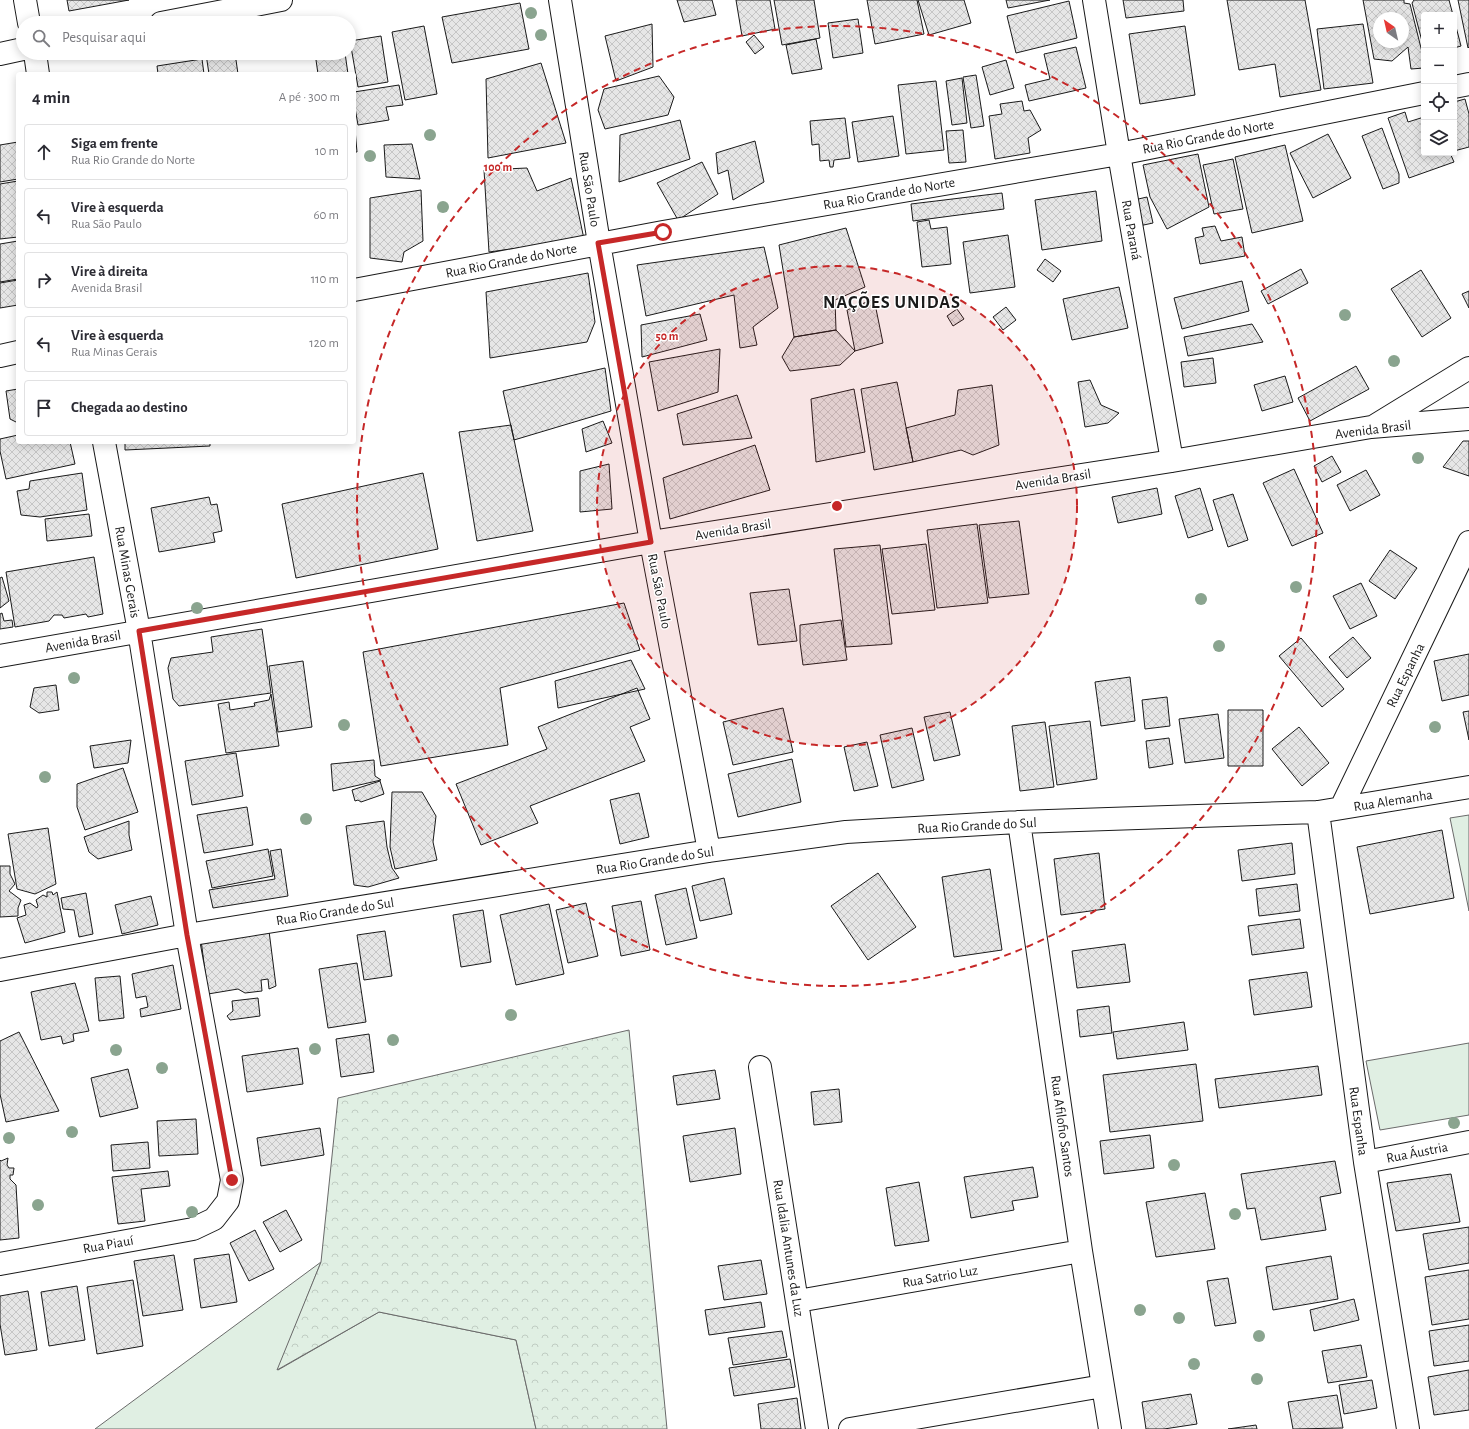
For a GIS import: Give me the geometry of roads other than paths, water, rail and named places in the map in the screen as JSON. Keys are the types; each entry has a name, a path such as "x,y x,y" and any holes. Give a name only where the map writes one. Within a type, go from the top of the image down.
{"street":[{"path":"25,0 28,16"},
{"path":"197,16 280,0"},
{"name":"Rua São Paulo","path":"560,0 598,243 651,542 709,851"},
{"name":"Rua Paraná","path":"1094,0 1172,460"},
{"path":"0,54 16,51"},
{"path":"36,60 38,72"},
{"path":"1457,86 1469,84"},
{"name":"Rua Rio Grande do Norte","path":"356,290 598,243 1119,154 1421,94"},
{"path":"0,356 16,352"},
{"path":"1371,427 1469,368"},
{"name":"Avenida Brasil","path":"0,656 651,542 1172,460 1371,427 1469,419"},
{"name":"Rua Minas Gerais","path":"104,444 139,631 187,935 232,1180 228,1201 214,1220"},
{"name":"Rua Espanha","path":"1341,808 1469,542"},
{"name":"Rua Alemanha","path":"1318,812 1469,787"},
{"name":"Rua Rio Grande do Sul","path":"0,970 187,935 709,851 846,832 1019,822 1318,812"},
{"name":"Rua Espanha","path":"1318,812 1365,1162 1408,1429"},
{"name":"Rua Afilofio Santos","path":"1019,822 1082,1251 1110,1429"},
{"name":"Rua Idalia Antunes da Luz","path":"760,1067 818,1429"},
{"name":"Rua Áustria","path":"1365,1162 1469,1142"},
{"name":"Rua Piauí","path":"0,1264 193,1229 214,1220"},
{"name":"Rua Satrio Luz","path":"798,1301 1082,1251"},
{"path":"850,1429 1103,1386"}],"district":[{"name":"NAÇÕES UNIDAS","path":"892,302"}]}
